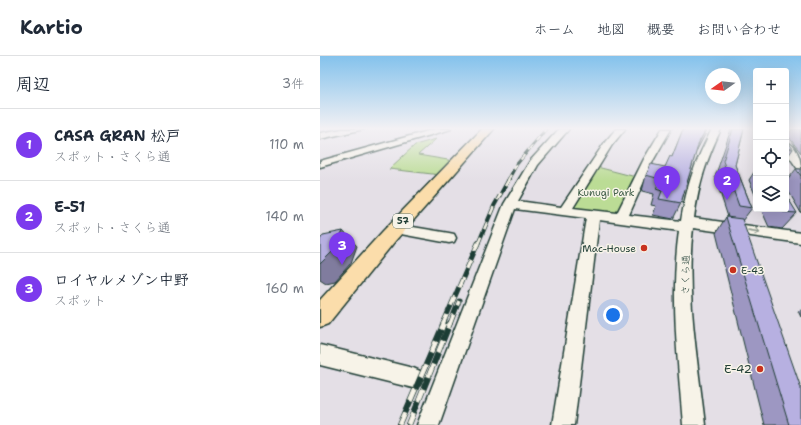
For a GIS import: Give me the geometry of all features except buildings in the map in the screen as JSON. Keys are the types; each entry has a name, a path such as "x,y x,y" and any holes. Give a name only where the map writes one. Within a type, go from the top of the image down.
{"main road":[{"name":"57","path":"320,316 395,229 473,146"}],"street":[{"path":"320,164 385,146"},
{"path":"428,425 510,204 535,161 549,146"},
{"path":"564,211 607,146"},
{"path":"622,218 649,159 657,146"},
{"name":"さくら通","path":"694,425 687,350 684,291 687,224 696,178 707,146"},
{"path":"789,149 801,166"},
{"path":"510,204 593,215 687,224 801,238"},
{"path":"563,425 593,215"},
{"path":"395,229 449,238"},
{"path":"320,355 413,378"}],"green space":[{"path":"414,146 428,146 418,155 454,161 441,175 389,169"},
{"name":"Kunugi Park","path":"597,167 636,177 619,214 574,210 572,208"}],"railway":[{"path":"508,180 517,164 532,146"},
{"path":"478,244 494,206 509,179"},
{"path":"443,324 478,243"},
{"path":"450,324 459,301"},
{"path":"400,425 444,323"},
{"path":"409,425 450,323"}],"place":[{"name":"CASA GRAN 松戸","path":"667,199"},
{"name":"E-51","path":"727,200"},
{"name":"Mac-House","path":"644,248"},
{"name":"ロイヤルメゾン中野","path":"342,265"},
{"name":"E-43","path":"733,270"},
{"name":"E-42","path":"760,369"}]}
